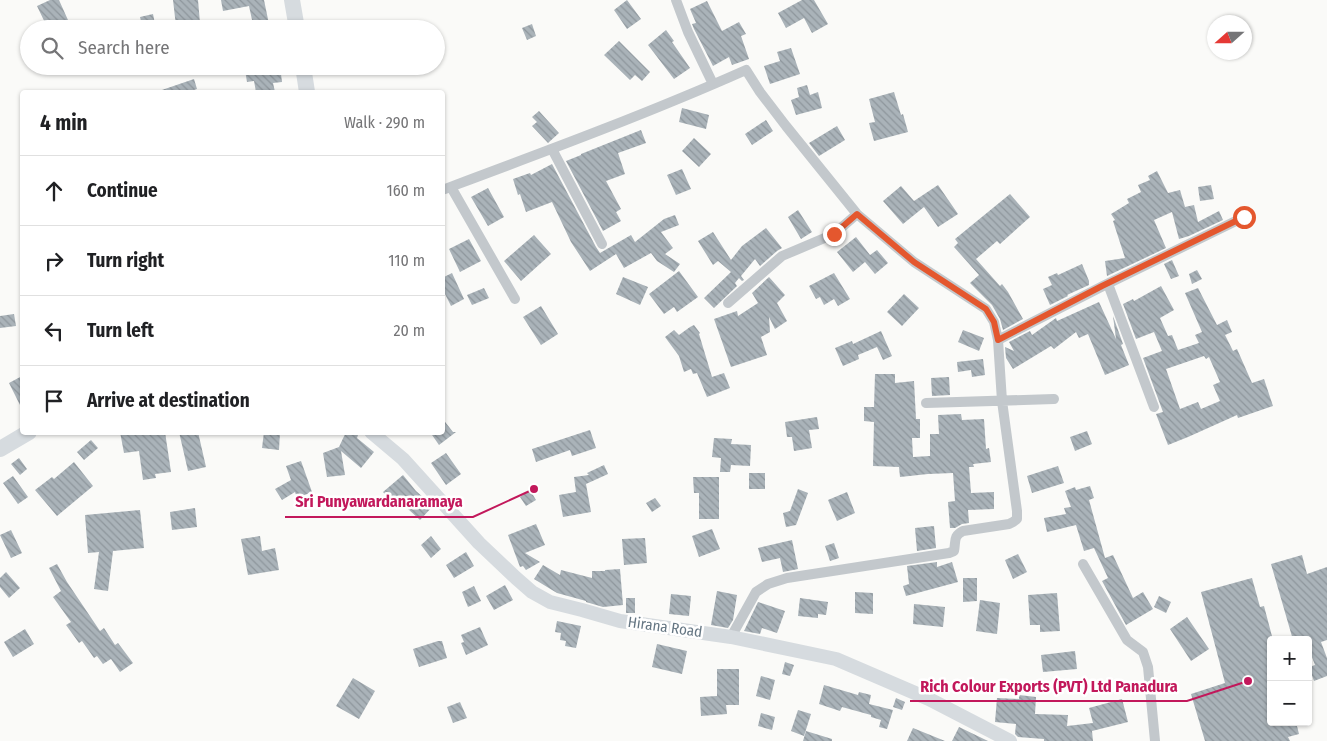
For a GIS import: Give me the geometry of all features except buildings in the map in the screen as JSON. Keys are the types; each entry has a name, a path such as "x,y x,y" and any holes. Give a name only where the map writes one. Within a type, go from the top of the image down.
{"main road":[{"path":"292,0 295,20"},
{"path":"304,75 307,90"},
{"path":"0,450 24,435"}],"street":[{"path":"676,0 688,32 713,84"},
{"path":"515,299 447,189 552,149 746,70 786,126 857,214 914,262 986,309 994,322 998,340 1002,401 1017,519 1013,522 958,533 954,551 949,553 787,578 768,584 756,592 731,637"},
{"path":"552,149 602,244"},
{"path":"728,303 782,256 834,234 857,214"},
{"path":"998,340 1244,217"},
{"path":"1108,284 1154,407"},
{"path":"926,403 1054,399"},
{"name":"Hirana Road","path":"375,435 403,459 479,543 532,592 550,602 620,621 731,637 836,660 928,699 1010,741"},
{"path":"1083,564 1127,640 1143,652 1148,666 1155,741"}],"place":[{"name":"Sri Punyawardanaramaya","path":"534,489"},
{"name":"Rich Colour Exports (PVT) Ltd Panadura","path":"1248,681"}],"route":[{"path":"834,234 857,214 914,262 986,309 994,322 998,340 1102,286 1244,217"}]}
